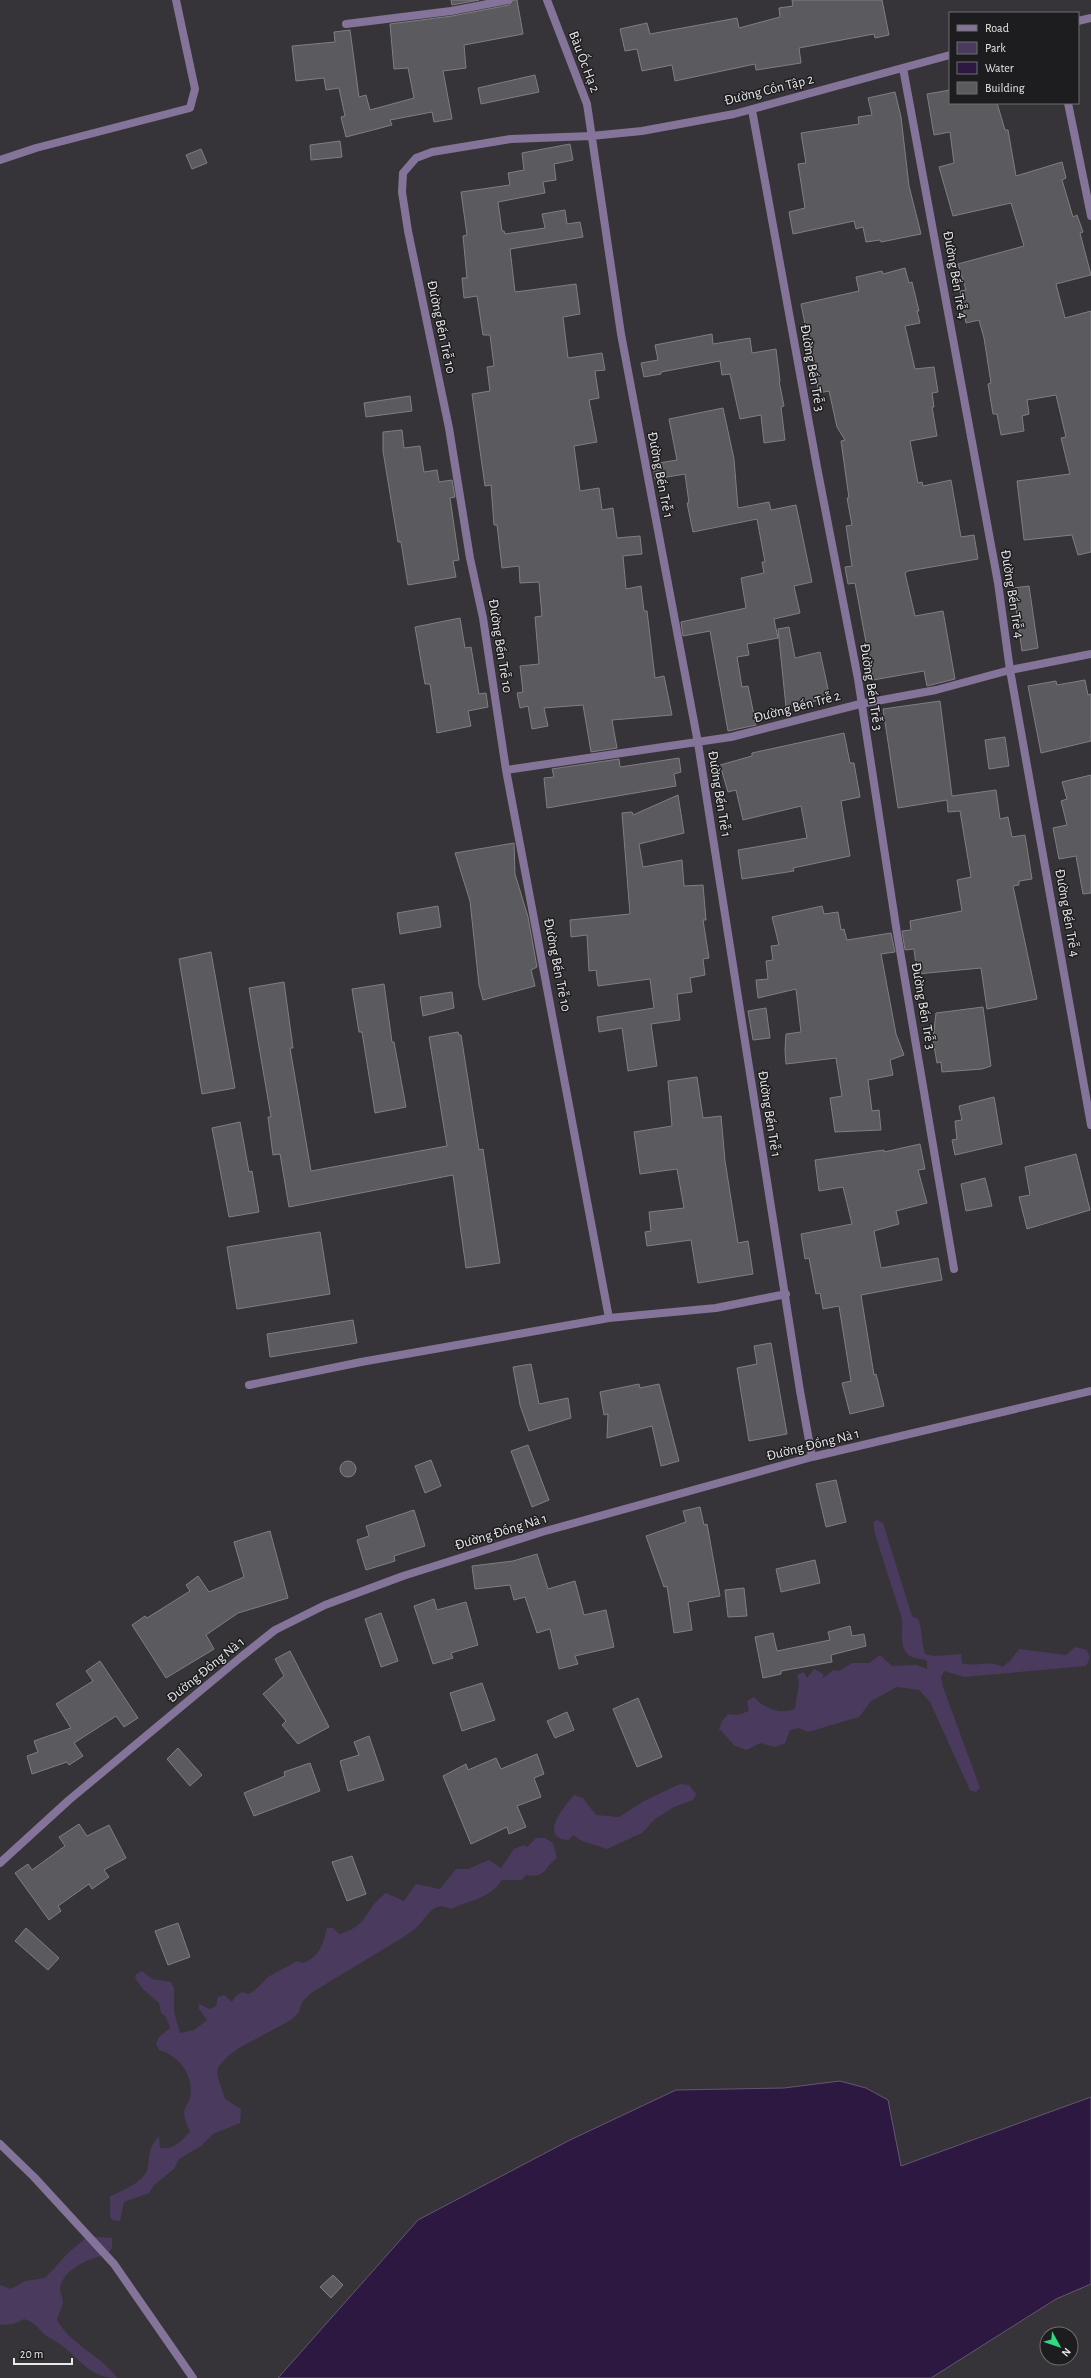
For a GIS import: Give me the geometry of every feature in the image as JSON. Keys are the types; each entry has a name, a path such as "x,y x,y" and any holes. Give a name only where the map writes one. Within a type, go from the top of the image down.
{"street":[{"path":"0,160 43,146 190,108 195,89 176,0"},
{"path":"346,24 451,11 508,0"},
{"name":"Bàu Ốc Hạ 2","path":"547,0 587,104 591,136"},
{"path":"1079,21 1091,18"},
{"name":"Đường Cồn Tập 2","path":"591,136 642,130 752,110 949,55"},
{"name":"Đường Bến Trễ 4","path":"903,68 998,583 1010,670 1091,1125"},
{"path":"1068,104 1091,216"},
{"name":"Đường Bến Trễ 3","path":"752,110 858,679 860,704 954,1269"},
{"name":"Đường Bến Trễ 1","path":"591,136 621,334 698,743 812,1457"},
{"name":"Đường Bến Trễ 10","path":"591,136 511,139 452,148 416,158 403,173 402,192 408,231 449,428 470,558 483,618 506,770 609,1318"},
{"name":"Đường Bến Trễ 2","path":"506,770 731,737 860,704 936,690 1010,670 1091,654"},
{"path":"249,1385 361,1362 609,1318 716,1308 786,1294"},
{"name":"Đường Đồng Nà 1","path":"0,1863 69,1800 275,1630 309,1612 403,1576 542,1532 812,1457 1091,1391"},
{"path":"0,2144 34,2177 114,2264 193,2378"}],"green space":[{"path":"877,1520 883,1523 912,1616 918,1619 925,1654 935,1656 961,1654 962,1663 972,1665 993,1664 1002,1667 1010,1661 1019,1649 1066,1655 1075,1647 1087,1650 1090,1658 1086,1666 964,1677 944,1671 941,1677 943,1687 980,1788 976,1792 970,1790 930,1702 919,1690 897,1687 871,1701 859,1717 808,1732 799,1728 790,1730 785,1743 775,1747 760,1743 747,1750 735,1746 719,1729 722,1721 728,1714 738,1715 749,1711 747,1701 754,1697 762,1704 773,1710 784,1711 795,1708 799,1683 797,1675 804,1672 807,1678 814,1669 823,1674 823,1678 833,1670 839,1671 852,1663 869,1663 880,1655 892,1666 917,1665 927,1669 927,1661 912,1657 905,1650 903,1645 902,1619 875,1534 873,1522"},
{"path":"680,1784 689,1785 696,1794 693,1800 674,1807 655,1819 642,1833 607,1849 582,1841 573,1835 569,1840 560,1838 555,1834 554,1828 556,1821 560,1813 574,1795 583,1798 596,1815 619,1817 644,1801"},
{"path":"536,1838 545,1838 553,1843 557,1858 541,1874 533,1876 526,1875 522,1880 502,1880 491,1892 479,1898 451,1909 439,1906 435,1908 415,1929 402,1938 311,1993 302,2002 299,2012 291,2020 239,2048 228,2056 218,2067 217,2074 225,2099 241,2109 240,2123 213,2134 201,2146 179,2159 174,2169 154,2185 149,2193 124,2202 120,2221 112,2220 110,2216 110,2196 133,2185 147,2172 149,2154 155,2140 159,2136 160,2148 169,2148 183,2139 190,2132 185,2121 184,2113 190,2099 191,2091 188,2075 179,2062 167,2053 159,2050 156,2043 160,2036 170,2028 166,2017 161,2013 159,2003 142,1988 135,1978 136,1974 142,1971 152,1979 171,1982 174,1988 174,2012 180,2033 194,2030 207,2020 199,2009 199,2004 210,2009 216,2006 218,1997 224,1995 232,2002 235,1997 242,1992 248,1994 256,1989 267,1978 297,1961 303,1963 309,1960 320,1949 327,1928 333,1928 339,1934 356,1927 362,1922 379,1898 386,1893 404,1901 416,1884 440,1889 456,1869 468,1869 489,1860 501,1868 514,1849 524,1845 527,1847"},
{"path":"88,2236 112,2238 112,2248 107,2255 94,2258 80,2264 64,2278 60,2289 63,2304 57,2320 70,2337 104,2364 117,2378 100,2375 93,2372 59,2343 45,2335 35,2324 30,2321 24,2319 13,2324 0,2325 0,2285 11,2289 25,2281 45,2278 68,2253"}],"water":[{"path":"840,2081 866,2088 888,2100 901,2166 1091,2097 1091,2284 1056,2299 931,2378 278,2378 418,2220 570,2140 676,2090 784,2088"}],"building":[{"path":"451,0 479,0 452,5"},
{"path":"513,0 517,0 523,34 464,45 466,68 443,71 452,119 434,122 432,112 390,120 392,125 346,137 341,117 345,116 339,88 326,90 324,78 296,81 292,46 335,42 334,32 350,30 359,97 366,95 370,110 414,98 408,68 394,69 390,24 452,16 509,5"},
{"path":"792,0 882,0 889,35 875,38 874,34 799,48 801,63 756,70 755,64 675,81 672,65 642,71 637,49 625,51 620,29 647,23 650,34 737,18 739,28 780,17 779,8 793,6"},
{"path":"535,75 539,92 481,104 478,88"},
{"path":"949,90 949,104 997,104 1005,130 1008,130 1016,176 1062,162 1066,178 1062,180 1073,217 1077,215 1083,232 1080,233 1091,275 1056,284 1065,318 1091,311 1091,552 1078,555 1072,535 1024,540 1017,481 1070,474 1061,438 1066,437 1056,395 1027,400 1029,414 1022,416 1024,431 1001,435 997,414 993,414 988,384 991,383 984,338 979,320 966,323 960,291 966,290 958,264 1024,246 1011,203 953,216 939,167 954,163 950,132 934,135 927,94"},
{"path":"895,92 901,117 909,186 921,234 881,242 880,240 866,242 863,227 856,229 854,221 793,234 789,212 805,208 798,164 806,163 801,133 859,124 858,117 872,115 868,98"},
{"path":"340,141 342,157 311,160 310,145"},
{"path":"570,144 573,160 554,164 556,180 543,182 545,193 498,202 502,231 504,231 505,234 545,228 542,214 565,210 567,224 580,222 583,237 510,249 515,292 576,284 580,314 563,317 568,358 602,353 605,370 595,371 599,398 589,400 597,442 574,446 580,491 599,488 602,510 613,508 617,538 640,536 642,554 623,556 626,589 641,586 644,611 647,611 655,678 664,676 672,715 612,720 617,748 591,752 583,705 544,708 548,726 532,729 528,706 520,708 517,693 523,692 520,666 539,664 535,617 542,616 539,582 520,583 519,566 502,568 497,525 494,525 491,485 485,486 472,394 490,391 487,367 494,366 490,335 483,335 477,296 464,298 462,278 467,278 463,236 467,235 461,192 510,185 508,173 524,170 522,153"},
{"path":"201,149 207,163 192,169 186,155"},
{"path":"905,268 909,283 912,282 919,311 917,311 920,323 905,326 915,369 934,367 938,392 932,393 934,407 932,407 937,436 910,441 918,483 922,482 923,486 951,480 961,537 974,535 978,559 908,571 905,573 915,616 943,611 955,679 927,686 924,671 873,680 855,583 848,584 845,567 852,566 846,526 852,525 847,498 849,498 841,441 845,440 837,427 829,391 819,393 801,304 859,291 856,277 882,271 883,274"},
{"path":"712,334 713,344 750,338 752,353 776,349 779,381 784,406 781,407 785,440 764,443 761,415 740,419 730,374 722,375 720,361 661,372 661,374 644,377 641,363 658,360 655,345"},
{"path":"410,396 412,411 366,417 364,403"},
{"path":"723,408 734,459 738,508 769,502 771,510 796,505 812,582 794,586 800,613 774,619 778,638 747,644 749,655 737,657 742,687 748,686 756,725 728,731 710,631 683,636 681,622 746,608 741,578 764,573 762,562 765,562 757,519 693,532 687,503 689,503 685,474 655,479 653,464 677,460 669,419"},
{"path":"402,430 404,448 420,446 424,472 437,470 439,482 452,480 455,497 450,498 459,560 453,561 456,577 408,585 401,542 398,542 383,451 383,432"},
{"path":"1029,586 1038,648 1022,651 1013,588"},
{"path":"460,618 465,648 471,647 479,694 486,693 488,707 468,711 471,726 437,733 430,684 425,684 415,627"},
{"path":"789,627 795,658 820,652 830,698 786,707 778,629"},
{"path":"1085,680 1088,695 1091,694 1091,741 1041,753 1028,686 1056,681 1057,685"},
{"path":"940,701 952,796 996,790 1000,819 1008,817 1012,837 1025,835 1032,879 1019,881 1019,885 1013,886 1037,999 987,1009 981,968 917,974 914,949 905,950 902,931 911,930 910,921 962,911 957,880 971,877 960,811 948,812 947,800 898,808 883,709"},
{"path":"844,733 850,763 854,763 860,797 841,801 850,856 793,868 794,871 742,879 738,850 807,838 801,806 743,820 736,790 728,792 720,765 752,756 752,753"},
{"path":"1005,737 1009,766 989,769 985,740"},
{"path":"679,758 681,772 674,774 676,786 547,808 544,778 554,777 552,769 619,759 620,767"},
{"path":"1091,775 1091,893 1083,894 1076,856 1059,859 1053,828 1067,825 1061,801 1067,799 1062,782"},
{"path":"678,795 684,833 639,844 643,867 682,860 684,886 703,885 706,920 703,920 709,958 703,959 705,975 690,978 692,992 677,994 680,1020 651,1024 657,1066 628,1071 622,1028 599,1032 597,1017 654,1008 650,979 598,986 596,970 589,971 587,935 571,937 570,920 630,914 622,813 632,812 633,815"},
{"path":"514,843 515,874 528,917 537,967 531,970 535,986 483,1000 479,985 470,901 455,853"},
{"path":"438,906 441,927 400,934 397,913"},
{"path":"822,906 824,914 838,912 841,930 844,929 847,940 891,933 895,952 881,954 896,1034 904,1055 890,1060 893,1075 868,1080 872,1111 879,1110 881,1130 835,1132 830,1098 842,1096 836,1058 786,1064 786,1034 801,1032 796,989 758,998 756,980 768,979 766,961 773,960 771,946 779,945 772,917"},
{"path":"211,952 235,1088 202,1094 179,959"},
{"path":"284,982 293,1048 290,1048 311,1171 447,1146 429,1037 458,1032 459,1035 461,1035 479,1150 483,1149 500,1263 466,1268 453,1175 289,1207 280,1154 273,1155 268,1117 271,1117 249,988"},
{"path":"384,984 392,1042 394,1042 406,1107 375,1113 362,1032 359,1032 352,989"},
{"path":"452,992 454,1008 423,1016 420,997"},
{"path":"983,1007 991,1066 982,1069 942,1072 941,1062 937,1063 933,1040 936,1013"},
{"path":"766,1008 770,1038 753,1040 748,1011"},
{"path":"697,1077 703,1118 721,1116 725,1161 738,1243 748,1241 753,1274 698,1283 691,1240 647,1246 645,1232 651,1231 649,1212 684,1208 677,1169 640,1174 634,1132 672,1126 668,1081"},
{"path":"994,1097 1002,1144 955,1155 952,1140 957,1139 955,1121 962,1120 959,1106"},
{"path":"240,1122 249,1172 252,1171 259,1212 229,1217 212,1128"},
{"path":"920,1144 925,1169 918,1170 927,1203 896,1211 899,1224 874,1231 881,1268 938,1258 942,1280 861,1295 874,1375 876,1374 884,1406 850,1414 842,1383 851,1381 839,1306 823,1309 820,1293 816,1294 809,1258 805,1259 801,1234 852,1224 843,1187 819,1191 815,1160 884,1150 884,1152"},
{"path":"1076,1154 1090,1210 1027,1229 1019,1197 1030,1195 1025,1167"},
{"path":"985,1178 992,1206 966,1211 961,1184"},
{"path":"320,1232 330,1294 237,1309 227,1247"},
{"path":"353,1320 357,1343 270,1357 267,1334"},
{"path":"771,1343 787,1434 749,1441 737,1368 757,1364 754,1346"},
{"path":"531,1364 539,1404 568,1398 571,1418 529,1431 520,1405 513,1367"},
{"path":"639,1384 640,1388 659,1384 679,1461 661,1466 652,1426 607,1438 608,1414 604,1415 600,1392"},
{"path":"528,1445 549,1500 532,1507 511,1451"},
{"path":"431,1460 441,1486 425,1493 415,1466"},
{"path":"345,1461 351,1461 356,1466 354,1475 351,1477 345,1477 340,1472 340,1466"},
{"path":"836,1480 846,1522 826,1527 816,1484"},
{"path":"700,1507 704,1525 707,1524 720,1596 688,1602 692,1630 674,1633 667,1586 664,1587 646,1536 686,1522 683,1511"},
{"path":"414,1510 425,1546 394,1556 395,1561 366,1570 357,1540 369,1536 366,1526"},
{"path":"270,1531 288,1598 238,1613 206,1635 214,1649 166,1678 132,1625 145,1616 147,1618 190,1591 186,1585 198,1576 209,1592 244,1577 234,1542"},
{"path":"537,1554 548,1589 575,1581 584,1615 606,1610 614,1647 575,1656 578,1664 559,1669 550,1629 537,1633 525,1597 514,1600 510,1585 475,1589 472,1566 513,1561"},
{"path":"815,1560 820,1583 781,1592 776,1569"},
{"path":"744,1588 747,1616 728,1617 725,1590"},
{"path":"434,1599 437,1610 466,1602 478,1645 451,1653 453,1658 433,1664 414,1606"},
{"path":"381,1613 398,1661 381,1667 365,1619"},
{"path":"850,1626 852,1636 864,1634 866,1646 831,1655 832,1662 781,1671 781,1674 763,1678 755,1637 773,1633 777,1651 830,1640 828,1632"},
{"path":"290,1651 329,1727 298,1744 282,1725 286,1721 263,1694 284,1676 275,1659"},
{"path":"100,1661 138,1718 124,1727 116,1716 74,1743 83,1756 69,1765 67,1762 32,1774 27,1756 38,1752 34,1741 71,1728 56,1704 93,1681 86,1671"},
{"path":"482,1683 495,1720 462,1731 450,1693"},
{"path":"638,1698 662,1757 637,1767 613,1709"},
{"path":"567,1712 574,1730 555,1738 547,1721"},
{"path":"369,1736 384,1780 348,1791 340,1761 359,1755 354,1742"},
{"path":"178,1748 202,1775 190,1786 167,1759"},
{"path":"537,1754 544,1774 534,1778 541,1797 517,1806 526,1827 509,1834 507,1827 471,1844 443,1776 466,1764 468,1770 496,1758 501,1769"},
{"path":"310,1763 320,1791 254,1816 244,1793 285,1776 284,1772"},
{"path":"79,1824 87,1836 109,1825 126,1858 104,1870 109,1877 92,1889 89,1884 58,1906 61,1911 49,1920 15,1873 28,1864 32,1870 65,1846 59,1837"},
{"path":"352,1856 366,1894 347,1901 332,1862"},
{"path":"178,1923 190,1957 168,1965 155,1931"},
{"path":"26,1928 59,1958 48,1970 15,1941"},
{"path":"333,2275 343,2285 331,2298 320,2287"}]}
